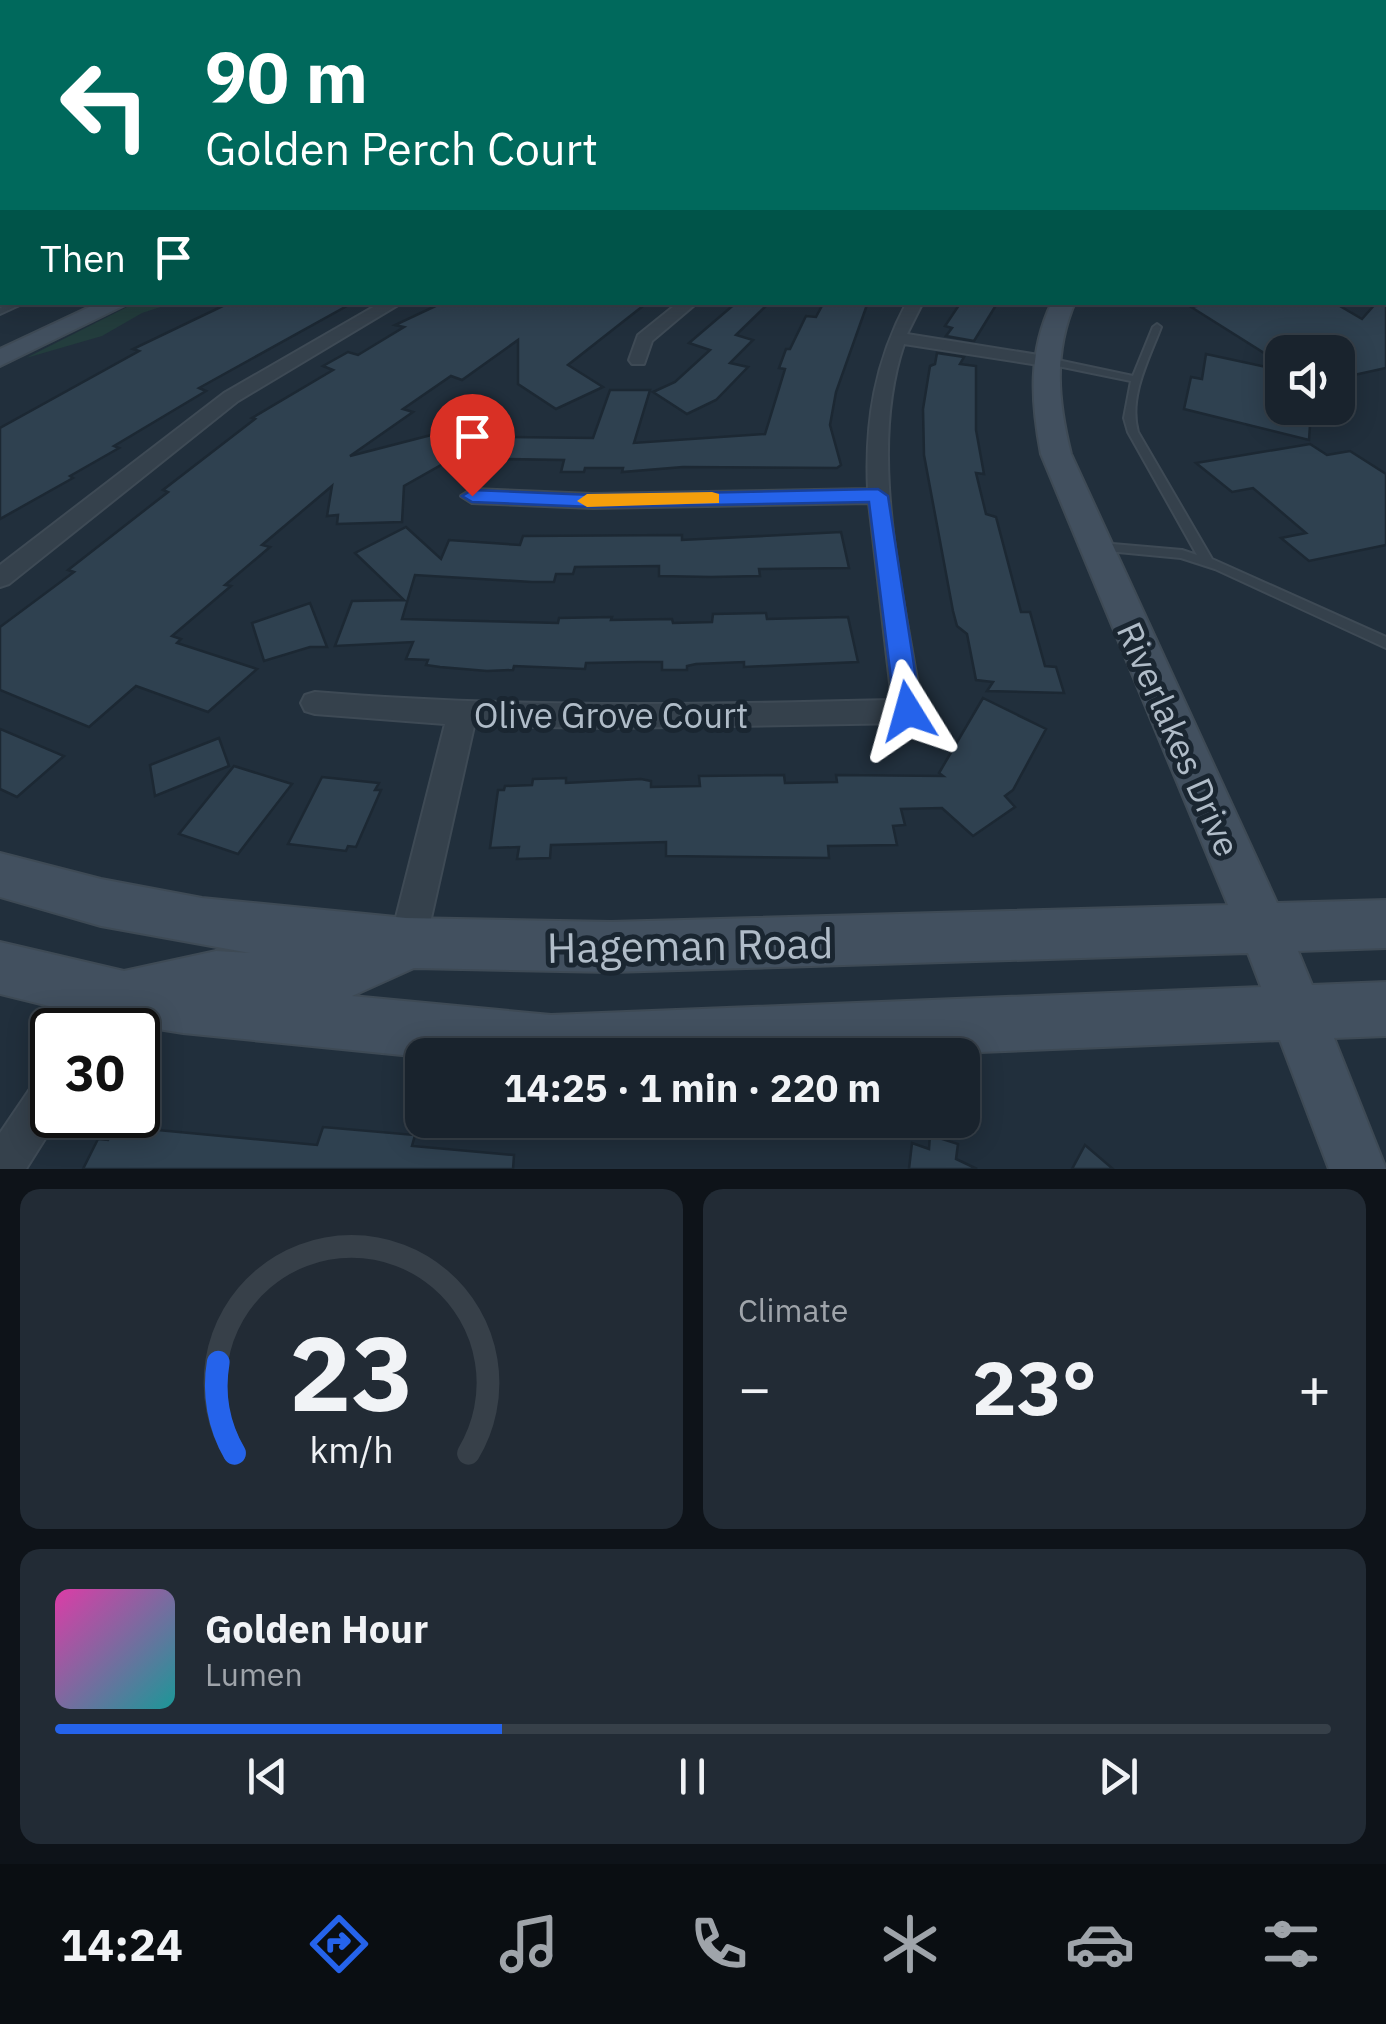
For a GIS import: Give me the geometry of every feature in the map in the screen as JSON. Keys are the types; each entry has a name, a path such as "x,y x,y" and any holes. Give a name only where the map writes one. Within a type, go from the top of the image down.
{"main road":[{"path":"0,337 73,305"},
{"path":"0,358 114,305"},
{"name":"Riverlakes Drive","path":"1063,305 1045,361 1048,419 1056,454 1263,928 1359,1169"},
{"name":"Hageman Road","path":"0,874 174,917 272,932 407,945 549,950 1386,924"},
{"path":"119,1008 216,978 325,982 407,945"},
{"path":"0,968 92,1008"},
{"path":"160,1016 336,1024 550,1042 1386,1009"}],"street":[{"path":"0,578 231,397 390,305"},
{"path":"638,360 644,340 686,305"},
{"path":"472,496 593,501 878,496 878,398 896,337 913,305"},
{"path":"896,337 1045,361"},
{"name":"Olive Grove Court","path":"315,703 462,716 560,719 908,711 878,496"},
{"path":"407,945 462,716"},
{"path":"2,1169 30,1125"}],"lane":[{"path":"1157,326 1136,378 1129,418 1133,432 1208,562"},
{"path":"1045,361 1136,378"},
{"path":"1094,546 1155,550 1208,562 1386,644"}],"green space":[{"path":"131,305 167,305 142,313 102,336 26,358"}],"building":[{"path":"225,305 349,305 199,388 206,391 114,446 119,448 70,476 73,478 0,519 0,428 139,351 133,349"},
{"path":"438,305 644,305 568,365 603,387 556,409 518,384 518,340 462,380 451,376 403,409 413,412 350,456 470,425 486,452 443,464 404,486 402,522 337,524 338,515 327,516 332,486 262,545 270,547 172,636 181,639 177,643 257,669 208,712 136,686 89,727 0,690 0,627 74,572 68,570 168,492 163,490 255,419 252,418 333,370 323,366 348,352 358,355 404,327 395,325"},
{"path":"733,305 767,305 736,335 753,340 730,363 748,367 716,400 687,414 653,392 675,382 710,350 689,343"},
{"path":"822,305 867,305 836,392 830,425 841,465 837,468 683,467 622,472 623,468 585,468 584,472 561,472 564,460 500,459 507,437 593,438 610,390 650,390 634,443 765,434 785,369 779,368 786,349 790,349 806,316 816,317"},
{"path":"959,305 996,305 974,341 946,336 952,328 945,326"},
{"path":"1201,305 1338,305 1362,319 1374,305 1386,305 1386,368 1355,375 1355,335 1265,335 1265,354 1191,307"},
{"path":"937,353 964,357 960,364 976,366 976,430 984,474 976,473 986,514 996,517 1021,612 1030,612 1045,666 1056,667 1064,693 987,691 993,682 976,680 967,634 957,626 953,611 924,455 923,409 930,366 935,364"},
{"path":"1206,354 1265,367 1265,425 1310,425 1309,440 1184,409 1191,377 1202,379"},
{"path":"1310,444 1327,455 1350,451 1386,474 1386,545 1309,561 1281,538 1306,533 1253,488 1232,492 1196,463"},
{"path":"406,527 441,559 449,540 520,545 523,536 682,535 682,540 841,532 849,568 759,569 760,576 711,577 659,576 659,566 575,567 573,574 556,574 554,582 415,575 402,619 558,623 559,618 612,617 611,620 672,619 673,623 712,622 713,614 766,613 767,619 848,617 858,662 744,667 744,662 696,664 687,666 687,670 662,670 662,662 586,663 585,669 514,666 513,670 487,671 426,665 428,660 406,659 413,642 335,646 352,601 404,600 355,553"},
{"path":"310,603 327,647 310,647 264,661 252,623"},
{"path":"983,698 1046,729 1013,790 1005,796 1015,807 973,836 942,808 901,809 905,825 893,826 897,845 828,846 829,858 666,856 666,842 551,845 550,858 517,859 519,847 490,848 498,790 532,785 533,779 566,778 566,783 641,779 651,781 651,787 700,786 699,776 784,775 785,783 837,782 836,775 943,776 939,773"},
{"path":"0,729 64,756 17,797 0,789"},
{"path":"219,738 229,766 155,796 150,765"},
{"path":"234,766 292,784 238,854 179,834"},
{"path":"322,777 379,783 375,790 381,790 356,847 348,846 346,851 288,844"},
{"path":"323,1127 405,1134 405,1138 414,1138 412,1146 514,1155 513,1169 83,1169 98,1139 160,1138 160,1130 317,1145"},
{"path":"930,1138 958,1144 956,1159 977,1169 909,1169 912,1143 929,1149"},
{"path":"1085,1145 1113,1169 1072,1169"}],"slow traffic":[{"path":"587,501 712,499"}],"route":[{"path":"472,496 593,501 878,496 908,711"}]}
